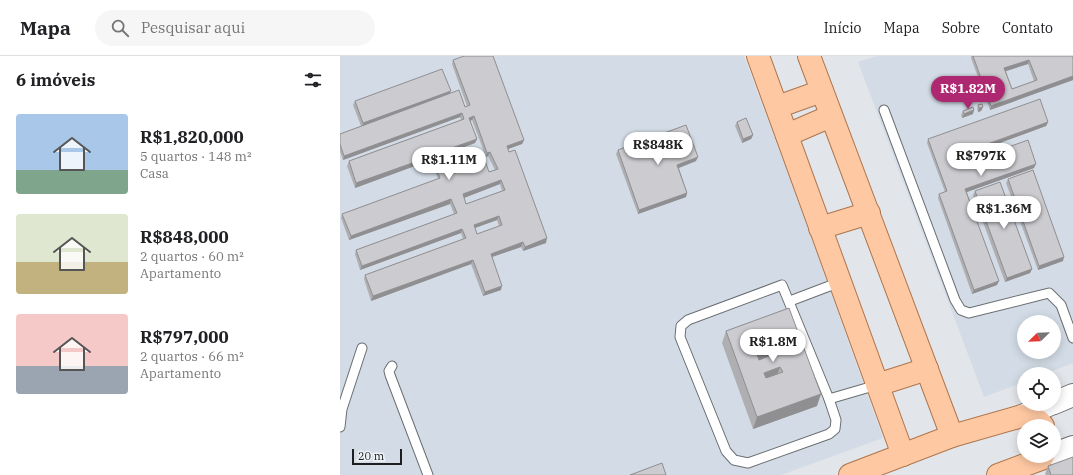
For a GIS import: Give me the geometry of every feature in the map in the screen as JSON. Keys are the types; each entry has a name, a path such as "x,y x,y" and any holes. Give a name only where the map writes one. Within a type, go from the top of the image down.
{"main road":[{"path":"758,56 903,455"},
{"path":"809,56 952,436"},
{"path":"777,107 822,91"},
{"path":"787,135 831,116"},
{"path":"820,228 869,213"},
{"path":"877,385 927,369"},
{"path":"850,475 952,436 1022,416 1032,419"},
{"path":"998,475 1029,463"}],"street":[{"path":"1061,400 1073,395"},
{"path":"1022,416 1034,411"},
{"path":"1061,451 1073,447"}],"lane":[{"path":"884,110 955,300 961,310 969,313 1049,293 1061,305 1070,318 1073,338"},
{"path":"790,301 840,282"},
{"path":"782,285 790,301 829,399 836,420 835,429 829,434 748,463 734,460 726,451 680,337 681,326 688,320 738,300 782,285"},
{"path":"340,427 341,410 362,348"},
{"path":"392,366 389,371 390,375 428,475"},
{"path":"829,399 877,385"}],"shaded area":[{"path":"340,56 744,56 883,438 781,475 340,475"},
{"path":"877,56 1073,56 1073,363 1061,368 1017,367 1017,385 984,397 858,62"}],"building":[{"path":"464,56 493,56 524,140 507,146 509,152 515,150 547,238 525,247 523,242 491,254 502,286 485,292 473,260 373,296 365,275 466,238 462,229 362,266 356,250 457,213 451,199 351,236 342,214 440,178 432,156 356,183 349,161 464,119 462,113 344,156 340,144 340,134 459,90 465,107 470,105 453,60","holes":["474,116 487,153 490,152 498,169 489,172 485,161 455,173 446,150 477,139 469,118","501,180 505,190 466,204 463,194","499,216 502,225 477,234 474,225"]},
{"path":"973,56 1073,56 1073,76 991,106","holes":["1029,60 1037,80 1012,89 1004,68"]},
{"path":"442,69 451,91 363,123 355,101"},
{"path":"1040,99 1048,122 960,154 964,163 1028,140 1036,164 965,189 999,281 974,290 939,194 947,191 928,139"},
{"path":"982,104 983,107 979,108 978,105"},
{"path":"973,107 974,110 964,114 963,111"},
{"path":"746,118 753,135 743,139 737,122"},
{"path":"686,125 698,157 677,165 687,193 639,210 618,150"},
{"path":"1033,170 1064,257 1039,266 1008,179"},
{"path":"1000,182 1032,269 1007,278 975,191"},
{"path":"789,308 821,394 757,417 726,331","holes":["774,348 776,353 759,360 757,354","780,367 783,372 766,378 764,373"]},
{"path":"1073,457 1073,475 1051,475 1048,466 1061,463 1061,461"},
{"path":"662,463 666,475 630,475"}]}
